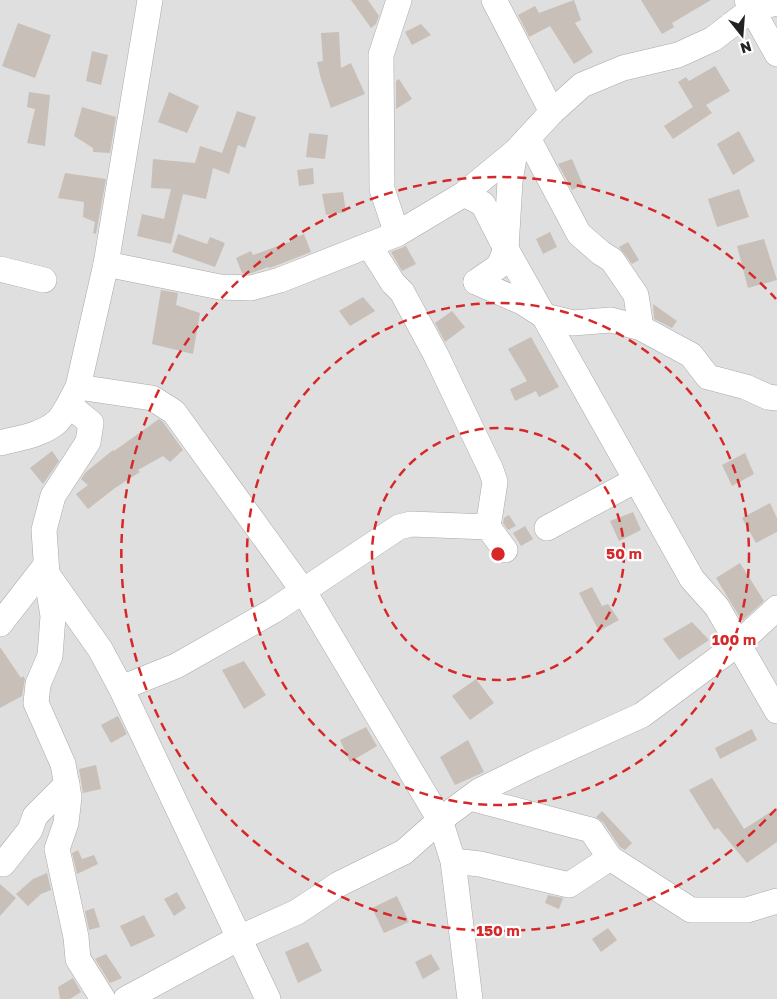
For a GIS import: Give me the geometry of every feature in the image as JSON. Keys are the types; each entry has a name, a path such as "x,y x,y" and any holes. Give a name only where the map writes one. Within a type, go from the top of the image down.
{"street":[{"path":"0,443 38,433 57,421 73,396 106,264 150,0"},
{"path":"396,234 382,189 381,55 399,0"},
{"path":"494,0 552,112"},
{"path":"106,264 220,287 251,288 280,280 396,234 464,194 521,145 552,112 582,85 623,68 678,55 713,39 750,4 777,3"},
{"path":"750,4 777,54"},
{"path":"521,145 510,181 506,249 499,266 476,282 522,302 544,316 573,323 611,320 641,328 691,354 708,378 746,387 768,397 777,398"},
{"path":"521,145 579,234 601,254 612,260 636,295 641,328"},
{"path":"464,194 483,204 506,249 692,579 717,607 777,711"},
{"path":"368,245 406,300 436,355 492,470 494,482 488,527 505,550"},
{"path":"0,269 44,280"},
{"path":"73,396 91,423 88,442 53,496 44,530 46,570 53,616 50,656 38,684 36,703 63,764 69,797 66,823 57,849 76,937 78,959 103,999"},
{"path":"73,396 152,398 174,412 304,592 440,820 453,860 470,999"},
{"path":"547,528 636,480"},
{"path":"121,688 176,666 304,592 399,527 411,524 488,527"},
{"path":"0,624 46,570"},
{"path":"46,570 100,649 121,688 268,999"},
{"path":"147,995 239,938 297,912 339,884 404,852 440,820 479,791 642,715 739,643 777,608"},
{"path":"4,864 30,830 35,816 66,784"},
{"path":"470,798 591,830 610,858 691,910 748,910 777,901"},
{"path":"453,860 480,864 569,885 610,858"}],"shaded area":[{"path":"0,0 777,0 777,999 0,999"}],"building":[{"path":"351,0 368,0 379,16 376,24 371,28"},
{"path":"574,0 581,20 575,23 593,52 574,64 550,26 529,37 518,15 535,6 539,13"},
{"path":"641,0 711,0 672,23 674,27 662,34"},
{"path":"18,23 51,35 35,78 2,66"},
{"path":"421,24 431,35 412,45 405,32"},
{"path":"339,32 341,68 351,63 365,94 331,108 317,62 323,61 321,33"},
{"path":"92,51 108,55 101,85 86,81"},
{"path":"715,66 730,91 706,105 712,113 673,139 664,126 693,107 678,82 686,77 689,81"},
{"path":"399,79 412,99 396,109 396,81"},
{"path":"29,92 50,95 45,146 27,143 35,109 27,107"},
{"path":"169,92 199,106 187,133 158,122"},
{"path":"82,107 116,117 110,153 93,152 93,148 74,136"},
{"path":"237,111 256,117 245,148 238,145 229,174 213,168 206,199 183,194 171,244 137,236 142,214 164,219 171,189 151,188 153,159 195,163 200,146 222,153"},
{"path":"739,131 755,161 733,175 717,144"},
{"path":"309,133 328,135 325,159 306,157"},
{"path":"572,159 583,185 572,190 558,164"},
{"path":"313,168 314,184 299,186 297,170"},
{"path":"65,173 106,179 96,234 93,233 95,222 83,217 84,202 58,198"},
{"path":"739,189 749,217 717,227 708,199"},
{"path":"343,192 346,212 326,215 322,194"},
{"path":"550,232 557,247 543,254 536,239"},
{"path":"178,234 207,244 210,237 225,243 215,267 172,252"},
{"path":"304,234 311,252 269,268 249,274 242,273 236,258 251,251 253,255 292,241 292,239"},
{"path":"764,239 777,280 748,288 737,246"},
{"path":"628,242 639,260 632,264 619,247"},
{"path":"406,246 416,264 402,271 391,252"},
{"path":"161,290 178,293 176,305 200,313 193,354 152,344"},
{"path":"363,297 375,311 350,326 339,311"},
{"path":"653,304 677,321 672,328 654,319"},
{"path":"452,311 465,327 445,342 435,323"},
{"path":"531,337 559,387 539,397 536,391 515,401 510,389 527,381 508,349"},
{"path":"159,419 183,450 170,462 163,456 138,470 140,472 88,509 76,494 88,485 81,479 86,472 113,450"},
{"path":"52,451 59,461 43,484 30,468"},
{"path":"745,453 754,474 732,486 722,465"},
{"path":"770,503 777,518 777,532 756,543 742,518"},
{"path":"633,512 641,530 619,541 610,521"},
{"path":"509,515 516,526 508,530 503,523 504,518"},
{"path":"525,526 533,539 521,546 513,533"},
{"path":"740,563 764,601 742,621 716,578"},
{"path":"592,587 602,606 608,604 619,620 599,631 579,593"},
{"path":"692,622 709,640 679,660 663,639"},
{"path":"0,647 21,678 23,676 25,679 22,696 0,708"},
{"path":"244,661 266,695 244,709 222,670"},
{"path":"476,679 494,703 470,720 452,696"},
{"path":"118,716 127,734 111,743 101,725"},
{"path":"366,727 377,746 350,762 340,740"},
{"path":"752,729 757,740 720,759 715,748"},
{"path":"468,740 484,772 455,785 440,757"},
{"path":"96,765 101,789 83,793 79,769"},
{"path":"712,778 744,829 777,808 777,842 747,863 718,828 714,830 689,790"},
{"path":"602,811 632,843 625,850 620,847 603,822 596,817"},
{"path":"78,850 82,859 94,855 98,864 77,874 72,853"},
{"path":"47,873 51,890 41,894 28,906 16,894 33,879"},
{"path":"0,884 16,898 0,916"},
{"path":"177,892 186,908 174,916 164,899"},
{"path":"548,895 563,898 559,909 545,903"},
{"path":"397,896 409,922 384,933 372,908"},
{"path":"94,908 100,927 89,930 85,911"},
{"path":"144,915 155,936 131,947 120,926"},
{"path":"608,928 617,940 601,952 592,939"},
{"path":"308,942 322,971 298,983 285,952"},
{"path":"106,954 122,978 110,983 95,959"},
{"path":"431,954 440,969 423,979 415,962"},
{"path":"73,978 81,992 70,999 60,999 58,987"}]}
